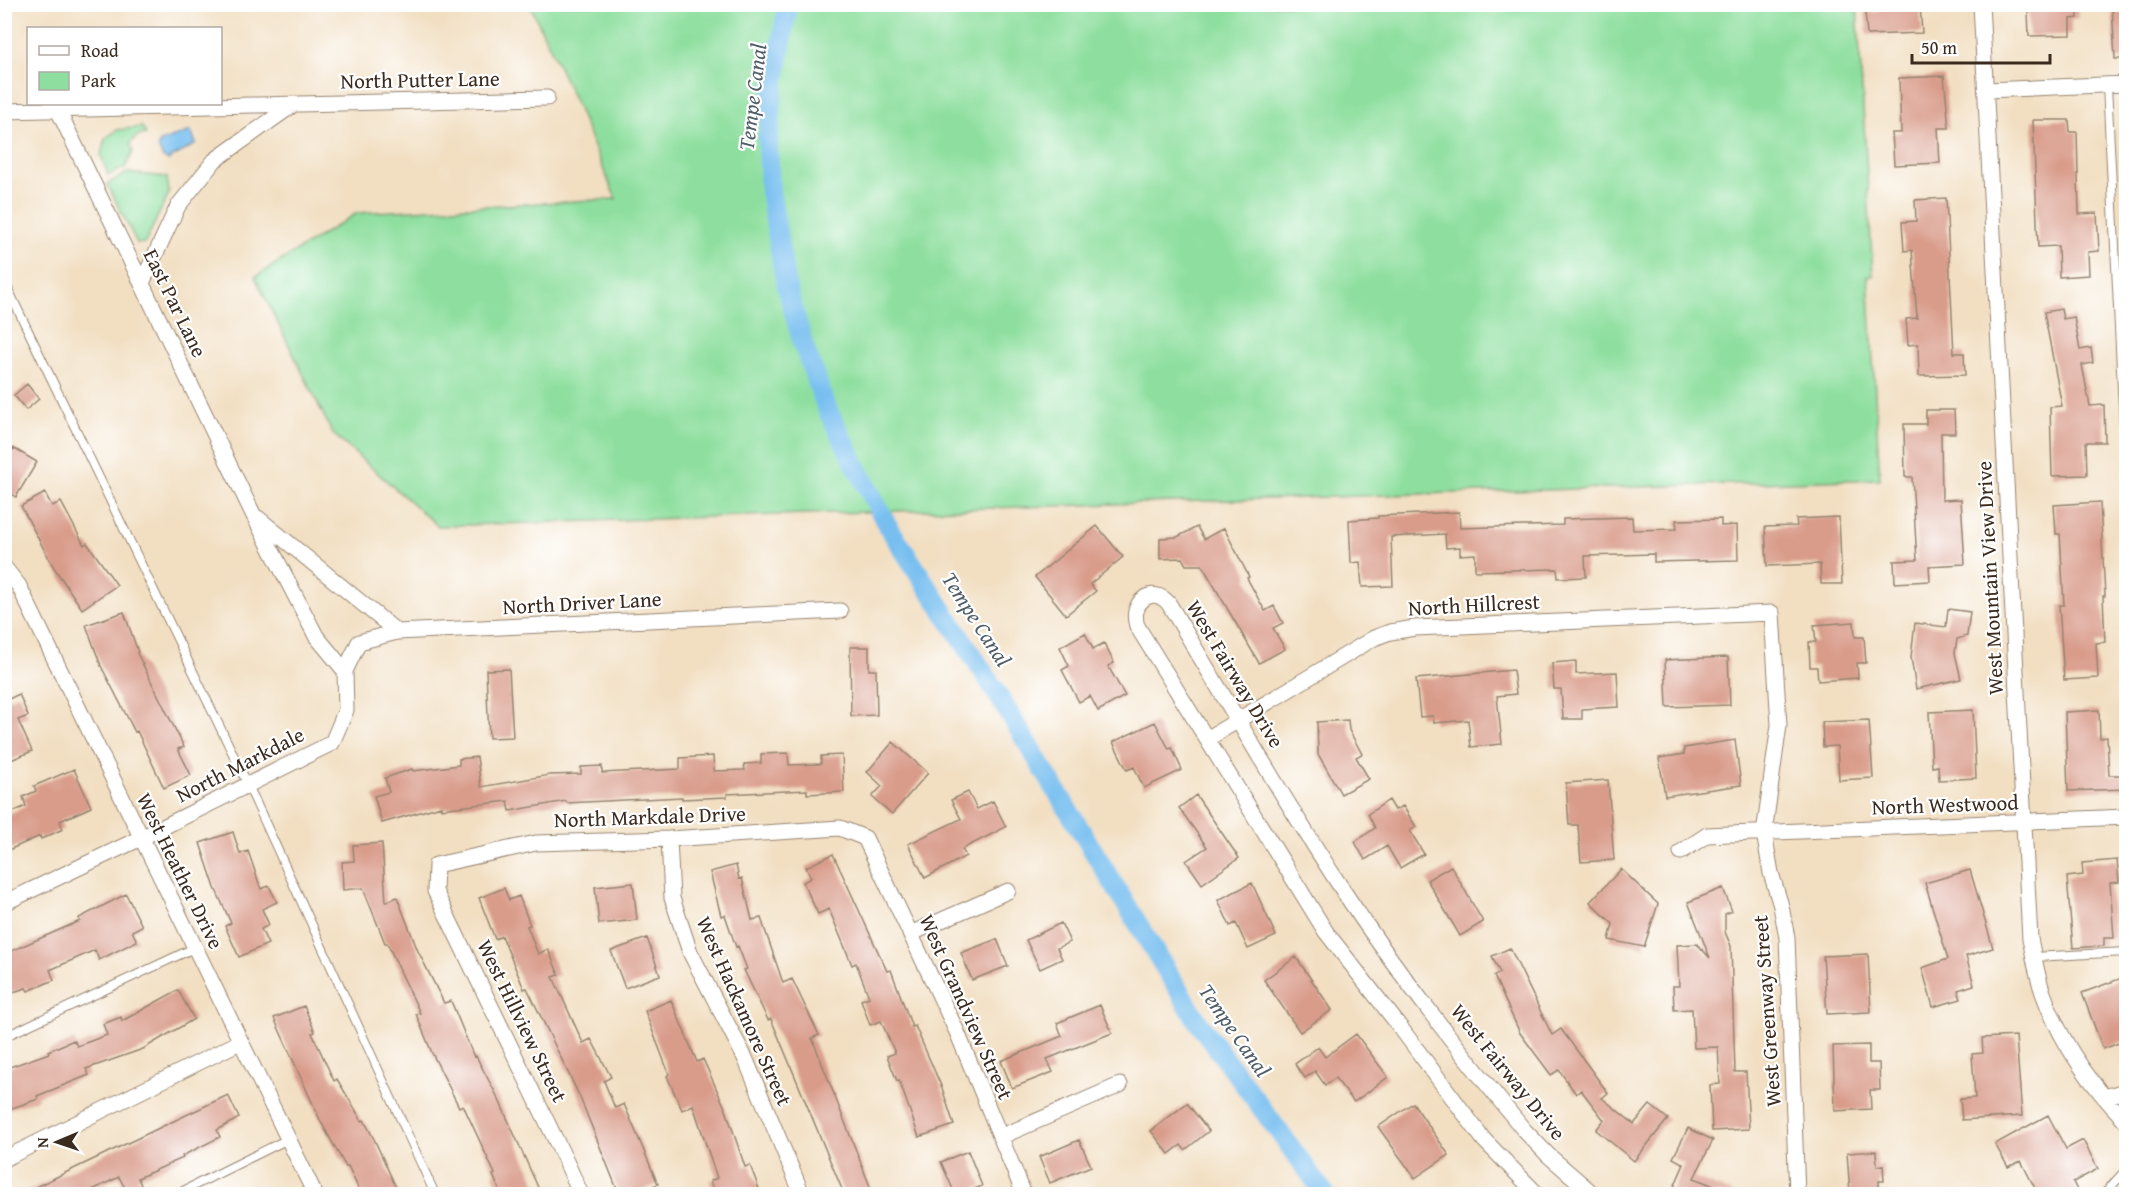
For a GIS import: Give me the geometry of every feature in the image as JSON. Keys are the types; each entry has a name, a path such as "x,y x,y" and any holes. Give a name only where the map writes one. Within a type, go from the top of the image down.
{"street":[{"name":"West Mountain View Drive","path":"1981,4 2030,939 2043,993 2062,1034 2083,1071 2127,1121"},
{"path":"1986,90 2127,84"},
{"name":"North Putter Lane","path":"4,111 547,98"},
{"path":"142,284 178,206 215,160 294,104"},
{"name":"East Par Lane","path":"58,110 253,514 316,636 345,671"},
{"name":"East Par Lane","path":"253,514 397,632"},
{"name":"West Heather Drive","path":"4,567 19,586 315,1194"},
{"name":"West Fairway Drive","path":"1537,1194 1484,1140 1326,932 1137,626 1134,617 1135,609 1144,598 1154,595 1164,598 1169,604 1238,721 1346,894 1385,950 1524,1130 1548,1155 1593,1194"},
{"name":"North Driver Lane","path":"345,671 359,642 397,632 840,611"},
{"name":"North Hillcrest","path":"1208,739 1374,638 1390,632 1415,628 1772,613"},
{"name":"West Greenway Street","path":"1772,613 1779,725 1764,833 1787,938 1797,1194"},
{"name":"North Markdale","path":"4,903 332,743 346,710 345,671"},
{"name":"North Westwood","path":"1681,852 1707,835 2127,817"},
{"name":"North Markdale Drive","path":"436,865 536,843 669,839 840,828 866,838"},
{"name":"West Grandview Street","path":"866,838 957,1032 1024,1194"},
{"name":"West Hackamore Street","path":"669,839 672,898 690,952 745,1058 802,1194"},
{"name":"West Hillview Street","path":"436,865 435,891 581,1194"},
{"path":"910,934 1008,891"},
{"path":"4,1159 240,1042"},
{"path":"1000,1137 1120,1085"},
{"path":"2104,1097 2127,1090"}],"lane":[{"path":"2107,85 2127,469"},
{"path":"4,281 248,785 435,1194"},
{"path":"4,1037 194,948"},
{"path":"2034,957 2127,952"},
{"path":"177,1194 288,1139"},
{"path":"2104,1194 2127,1170"}],"green space":[{"path":"530,5 1857,5 1873,276 1868,276 1880,479 438,526 333,434 255,277 357,213 616,199 573,97"},
{"path":"142,127 146,134 137,136 130,143 133,152 125,168 108,175 101,155 105,139 117,130"},
{"path":"127,173 167,177 169,193 145,243 137,243 107,184"}],"water":[{"path":"191,131 196,144 168,160 163,158 158,147 160,142"}],"building":[{"path":"1877,4 1920,4 1922,33 1867,35 1865,12 1878,12"},
{"path":"2046,4 2077,4 2078,18 2071,19 2071,35 2029,36 2028,11 2046,11"},
{"path":"2127,5 2127,59 2115,59 2112,6"},
{"path":"1944,76 1949,128 1938,128 1940,163 1894,165 1892,133 1901,133 1899,78"},
{"path":"2033,120 2069,120 2070,132 2077,132 2079,214 2097,213 2099,251 2088,252 2089,275 2059,277 2058,246 2038,247"},
{"path":"1946,198 1954,353 1964,353 1965,375 1919,376 1918,344 1908,345 1906,319 1917,318 1912,250 1904,251 1902,222 1916,221 1915,200"},
{"path":"2061,309 2063,319 2074,317 2080,350 2091,348 2093,363 2082,365 2090,406 2104,405 2105,442 2086,442 2087,475 2052,476 2050,407 2062,406 2044,312"},
{"path":"27,384 39,399 26,410 14,395"},
{"path":"1926,410 1954,410 1955,433 1941,433 1942,500 1961,499 1965,564 1929,566 1930,581 1895,583 1894,561 1917,560 1912,477 1905,477 1904,424 1926,424"},
{"path":"13,448 37,462 16,497 4,490 4,462"},
{"path":"45,493 52,506 61,502 84,545 87,543 117,585 82,609 53,566 21,506"},
{"path":"2100,502 2105,642 2096,643 2098,678 2064,680 2059,605 2064,605 2060,534 2056,534 2054,505"},
{"path":"1459,512 1460,528 1563,525 1563,519 1632,517 1633,530 1677,529 1676,520 1721,519 1721,526 1737,525 1738,560 1654,562 1654,554 1585,556 1586,577 1558,578 1557,569 1475,571 1475,554 1460,555 1460,547 1446,548 1445,534 1391,537 1393,586 1362,587 1360,562 1351,563 1349,520 1378,518 1378,516"},
{"path":"1839,517 1842,584 1821,584 1820,564 1767,566 1765,527 1797,526 1796,519"},
{"path":"1097,526 1123,557 1090,584 1096,591 1066,615 1035,577"},
{"path":"1197,527 1204,539 1224,528 1265,611 1274,606 1283,623 1273,628 1285,649 1259,663 1202,565 1186,565 1182,558 1160,559 1160,538 1177,537"},
{"path":"1948,609 1970,612 1967,636 1957,639 1955,653 1961,679 1916,689 1911,657 1915,623 1946,627"},
{"path":"124,612 137,653 184,747 178,749 191,775 164,788 137,731 135,732 101,666 86,625"},
{"path":"1854,622 1855,637 1864,637 1866,663 1857,663 1858,678 1818,681 1817,667 1810,667 1809,642 1816,642 1814,625"},
{"path":"1085,633 1093,649 1104,643 1114,663 1108,666 1125,696 1098,711 1090,696 1079,702 1062,670 1069,666 1060,647"},
{"path":"850,647 869,647 869,670 876,670 877,715 851,716"},
{"path":"1728,657 1730,705 1667,707 1665,660"},
{"path":"1576,661 1576,674 1617,672 1619,707 1582,709 1582,719 1563,719 1561,689 1554,689 1552,663"},
{"path":"509,669 513,737 489,738 486,670"},
{"path":"1513,670 1516,694 1497,696 1502,744 1471,747 1468,720 1434,723 1433,716 1420,717 1416,679"},
{"path":"4,689 9,699 19,694 28,716 18,720 32,751 4,763"},
{"path":"1973,710 1976,778 1939,780 1938,766 1932,767 1929,712"},
{"path":"2099,710 2100,738 2107,737 2109,775 2127,775 2127,789 2068,791 2065,712"},
{"path":"1348,720 1349,730 1362,754 1356,757 1369,779 1341,794 1318,754 1317,722"},
{"path":"1869,720 1873,778 1839,780 1837,746 1823,747 1822,722"},
{"path":"1155,722 1169,749 1172,748 1182,770 1144,788 1134,767 1127,770 1113,742"},
{"path":"1735,740 1741,785 1665,796 1659,758 1684,754 1684,748"},
{"path":"893,742 928,773 892,814 872,797 882,786 867,772"},
{"path":"788,753 789,765 821,764 821,756 842,755 844,792 807,794 807,790 727,794 727,797 567,803 566,801 510,811 508,801 441,809 441,806 382,823 374,796 389,792 385,778 412,769 413,771 459,765 459,759 477,757 481,787 550,775 581,774 581,767 602,766 602,773 680,769 680,758 713,756 714,771 745,770 744,764 761,763 761,754"},
{"path":"74,769 91,807 60,821 63,829 41,839 40,836 4,852 4,816 26,806 23,797 36,791 34,786"},
{"path":"1608,780 1614,860 1581,862 1578,825 1569,825 1566,783"},
{"path":"968,792 977,809 993,801 1006,827 962,849 966,856 925,878 908,844 961,819 951,800"},
{"path":"1196,795 1239,858 1202,884 1186,861 1207,847 1179,808"},
{"path":"1389,800 1395,810 1403,806 1416,827 1410,831 1424,854 1400,868 1387,846 1365,860 1355,842 1375,828 1368,814"},
{"path":"233,832 240,854 248,851 261,889 269,886 277,902 262,909 269,925 261,929 268,944 239,957 225,926 231,923 215,888 200,843"},
{"path":"382,843 386,902 397,897 418,951 444,1003 451,1001 474,1057 476,1056 499,1100 541,1194 501,1194 493,1175 495,1174 463,1105 459,1107 432,1053 416,1014 420,1013 385,943 363,888 343,890 342,862 354,861 353,845"},
{"path":"833,854 887,971 891,970 912,1027 915,1026 942,1088 954,1125 919,1137 899,1080 897,1081 887,1056 895,1053 881,1021 870,1025 861,1000 869,997 856,963 852,965 829,909 818,914 803,882 811,878 806,867"},
{"path":"2117,860 2119,882 2110,883 2114,938 2104,938 2104,946 2073,948 2067,877 2083,875 2082,863"},
{"path":"736,865 739,879 742,878 752,920 761,918 783,983 792,979 819,1035 812,1038 873,1194 844,1194 771,1019 768,1020 744,970 747,969 738,946 736,947 725,915 721,916 710,872"},
{"path":"1451,866 1483,922 1460,936 1427,880"},
{"path":"1621,869 1658,904 1644,947 1609,940 1613,924 1590,902"},
{"path":"1970,870 1993,948 1966,956 1974,985 1958,990 1961,999 1933,1007 1922,968 1948,959 1925,883"},
{"path":"633,883 637,920 599,924 595,887"},
{"path":"1252,883 1276,936 1248,949 1236,923 1230,926 1218,900"},
{"path":"504,888 509,900 519,896 538,954 548,949 559,975 553,977 583,1043 591,1039 611,1077 604,1081 615,1108 624,1104 658,1184 634,1194 619,1194 579,1095 527,988 524,989 502,936 495,939 479,898"},
{"path":"1723,888 1732,911 1725,914 1725,932 1731,946 1735,1072 1746,1072 1749,1129 1712,1131 1710,1085 1720,1084 1718,1047 1694,1048 1692,1009 1674,1010 1673,986 1679,986 1677,945 1697,944 1710,958 1688,902"},
{"path":"126,894 142,926 132,931 137,941 99,960 95,950 50,970 54,980 28,991 26,988 4,995 4,954 80,921 79,918"},
{"path":"1061,923 1070,942 1057,948 1062,959 1040,969 1026,940"},
{"path":"647,938 660,975 625,988 611,951"},
{"path":"997,939 1008,966 972,980 961,953"},
{"path":"1510,948 1552,1035 1561,1029 1608,1093 1602,1098 1634,1124 1650,1105 1668,1119 1634,1161 1596,1130 1604,1120 1581,1090 1576,1094 1559,1070 1551,1075 1520,1033 1494,976 1500,973 1492,956"},
{"path":"1868,954 1871,1012 1827,1014 1823,956"},
{"path":"1296,957 1332,1010 1300,1032 1264,980"},
{"path":"2127,976 2127,1040 2103,1049 2082,993"},
{"path":"178,990 194,1019 143,1049 86,1069 89,1075 37,1096 38,1099 4,1111 4,1069 49,1053 48,1051 74,1040 77,1046 107,1035 103,1024 121,1017 122,1021"},
{"path":"671,1000 697,1062 703,1059 726,1110 745,1167 750,1165 761,1194 715,1194 710,1181 717,1178 693,1105 682,1110 667,1076 669,1074 645,1011"},
{"path":"1100,1005 1112,1033 1047,1059 1053,1072 1012,1088 1001,1061 1062,1036 1057,1023"},
{"path":"304,1006 315,1032 312,1033 334,1081 337,1079 362,1121 364,1120 399,1194 361,1194 348,1166 346,1167 321,1122 274,1018"},
{"path":"1356,1034 1388,1077 1354,1102 1335,1078 1325,1085 1315,1071 1305,1078 1295,1064 1318,1047 1325,1057"},
{"path":"2016,1036 2022,1116 1962,1120 1960,1099 1975,1098 1972,1054 1983,1053 1982,1038"},
{"path":"1869,1045 1869,1063 1879,1063 1880,1090 1870,1090 1871,1109 1835,1111 1833,1046"},
{"path":"228,1095 239,1118 217,1130 220,1137 182,1156 183,1158 138,1178 141,1185 127,1192 119,1177 84,1194 21,1194"},
{"path":"1187,1103 1209,1131 1185,1150 1181,1145 1169,1154 1151,1131"},
{"path":"1413,1103 1449,1155 1415,1178 1378,1127"},
{"path":"2048,1115 2066,1149 2083,1140 2098,1169 2073,1182 2079,1194 2038,1194 2021,1161 2008,1167 1995,1144"},
{"path":"1688,1128 1713,1140 1694,1178 1734,1194 1671,1194 1684,1164 1673,1158"},
{"path":"1079,1140 1091,1166 1050,1183 1039,1157"},
{"path":"968,1151 982,1186 955,1194 941,1162"},
{"path":"1876,1151 1877,1166 1883,1165 1884,1181 1879,1181 1879,1194 1850,1194 1847,1153"}],"waterway":[{"name":"Tempe Canal","path":"788,4 773,92 768,141 770,191 786,285 804,347 828,411 887,525 986,676 1200,1025 1325,1194"}]}
